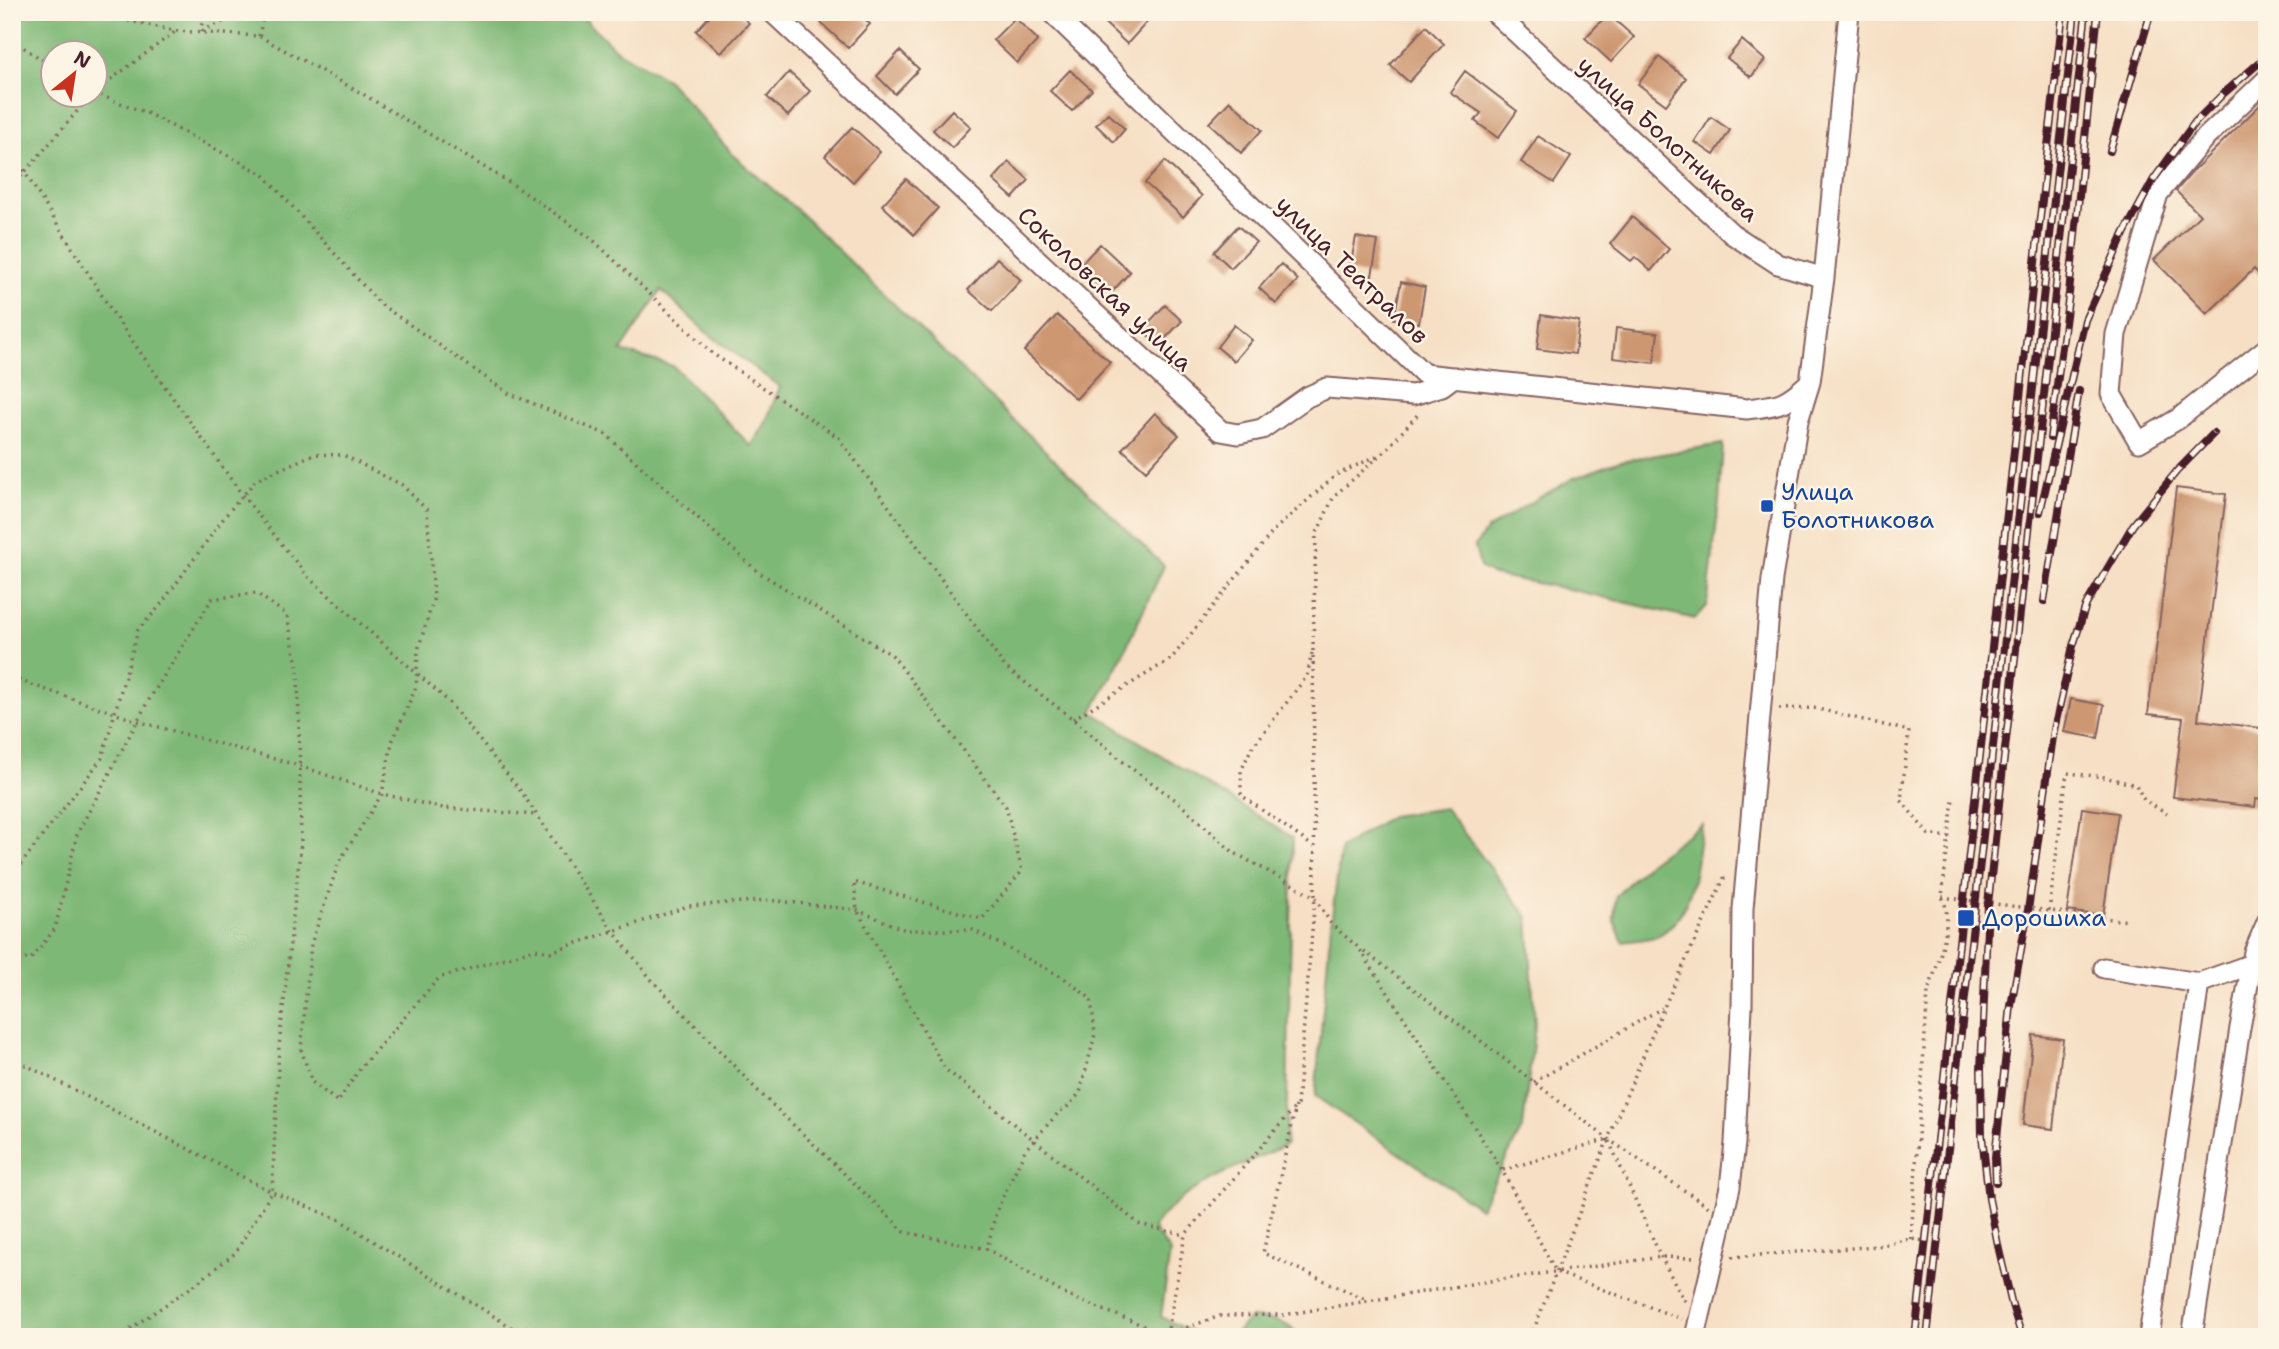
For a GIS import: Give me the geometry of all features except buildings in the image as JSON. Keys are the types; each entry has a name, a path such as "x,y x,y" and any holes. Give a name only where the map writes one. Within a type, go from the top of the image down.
{"street":[{"name":"Соколовская улица","path":"772,12 1221,431 1238,434 1262,429 1307,397 1327,388 1413,396 1448,382"},
{"name":"улица Театралов","path":"1051,12 1424,374 1448,382 1747,409 1776,406 1790,401 1810,382"},
{"name":"улица Болотникова","path":"1494,12 1732,234 1778,264 1824,278"},
{"path":"1696,1331 1730,1187 1742,1007 1743,909 1772,579 1798,421 1810,382 1824,278 1849,12"},
{"path":"2267,79 2202,141 2158,194 2116,334 2111,394 2139,442 2178,419 2267,348"},
{"path":"2192,1337 2252,964 2267,922"},
{"path":"2104,968 2199,983 2252,964"},
{"path":"2150,1337 2199,983"}],"path":[{"path":"87,12 176,31 259,36 361,93 512,184 592,240 713,354 839,438 1005,667 1127,765 1177,801 1233,852 1315,897 1331,925 1359,948 1608,1139 1723,1217"},
{"path":"200,32 205,12"},
{"path":"200,32 245,12"},
{"path":"259,36 264,12"},
{"path":"108,82 176,31"},
{"path":"12,40 38,57"},
{"path":"108,98 147,113 263,174 380,304 508,393 605,434 757,571 893,656 1006,807 1022,871 982,919 855,882 857,910 945,1069 1139,1224 1185,1235"},
{"path":"12,187 81,108"},
{"path":"12,152 118,321 243,496 308,577 447,700 523,794 613,931 651,979 757,1090 905,1232 987,1249 1066,1295 1167,1336"},
{"path":"1366,1300 1263,1253 1297,1105 1315,897 1313,647 1316,535 1334,496 1384,453 1448,382"},
{"path":"1073,719 1171,659 1274,530 1336,475 1384,453"},
{"path":"12,876 102,758 138,630 159,607 226,514 256,480 314,454 343,455 402,485 427,510 434,597 418,650 416,687 392,742 382,794 339,862 311,944 301,1049 312,1082 338,1102 361,1068 439,978 535,949 550,952 689,906 769,900 857,910 905,930 973,930 1064,978 1091,999 1095,1034 1080,1093 1025,1150 996,1212 987,1249"},
{"path":"12,954 30,960 55,929 77,834 137,721 212,599 256,593 288,615 298,669 301,842 279,1046 272,1192 235,1253 193,1286 118,1337"},
{"path":"1313,647 1307,676 1251,749 1241,771 1241,795 1314,847"},
{"path":"12,678 137,721 300,766 382,794 443,808 537,815"},
{"path":"1779,697 1779,710 1814,708 1909,731 1901,800 1928,834 1949,837"},
{"path":"2049,911 2067,773 2104,777 2136,785 2144,800 2167,814"},
{"path":"1911,1239 1928,991 1941,956 1947,906 1942,897 1953,798"},
{"path":"1531,1337 1608,1139 1664,1007 1730,864"},
{"path":"1942,897 2128,921"},
{"path":"1359,948 1502,1170 1556,1272 1696,1331"},
{"path":"1534,1082 1664,1007"},
{"path":"12,1058 272,1192 338,1219 527,1337"},
{"path":"1167,1336 1185,1235 1297,1105"},
{"path":"1502,1170 1608,1139"},
{"path":"1608,1139 1696,1331"},
{"path":"1160,1337 1220,1316 1283,1315 1366,1300 1661,1257 1713,1258 1878,1246 1911,1239 1926,1241"}],"green space":[{"path":"12,12 578,12 615,49 668,80 734,156 797,210 1164,566 1122,656 1092,712 1293,838 1286,1145 1196,1188 1166,1213 1153,1228 1170,1252 1161,1317 1201,1337 12,1337","holes":["661,290 706,332 780,387 764,426 751,446 673,366 621,351"]},
{"path":"1723,444 1707,606 1695,619 1573,590 1493,575 1480,567 1475,546 1487,530 1574,478 1620,461"},
{"path":"1445,808 1528,917 1535,1025 1523,1127 1480,1208 1315,1096 1341,848 1391,816"},
{"path":"1702,824 1688,899 1673,924 1657,936 1623,942 1614,921 1616,896 1650,862"},
{"path":"1250,1318 1278,1322 1290,1327 1301,1337 1232,1337"}],"railway":[{"path":"1915,1337 2063,12"},
{"path":"1927,1337 2075,12"},
{"path":"2022,1337 1999,1250 1989,1199 1982,1136 1981,1070 1988,904 2086,12"},
{"path":"2050,438 2069,293 2098,12"},
{"path":"2110,151 2151,12"},
{"path":"2040,512 2085,320 2125,232 2154,179 2195,122 2267,56"},
{"path":"2044,601 2079,391"},
{"path":"1996,1182 1995,1157 2011,1006 2054,730 2073,646 2086,605 2133,525 2177,471 2214,433"}],"place":[{"name":"Улица Болотникова","path":"1767,506"},
{"name":"Дорошиха","path":"1966,918"}]}
